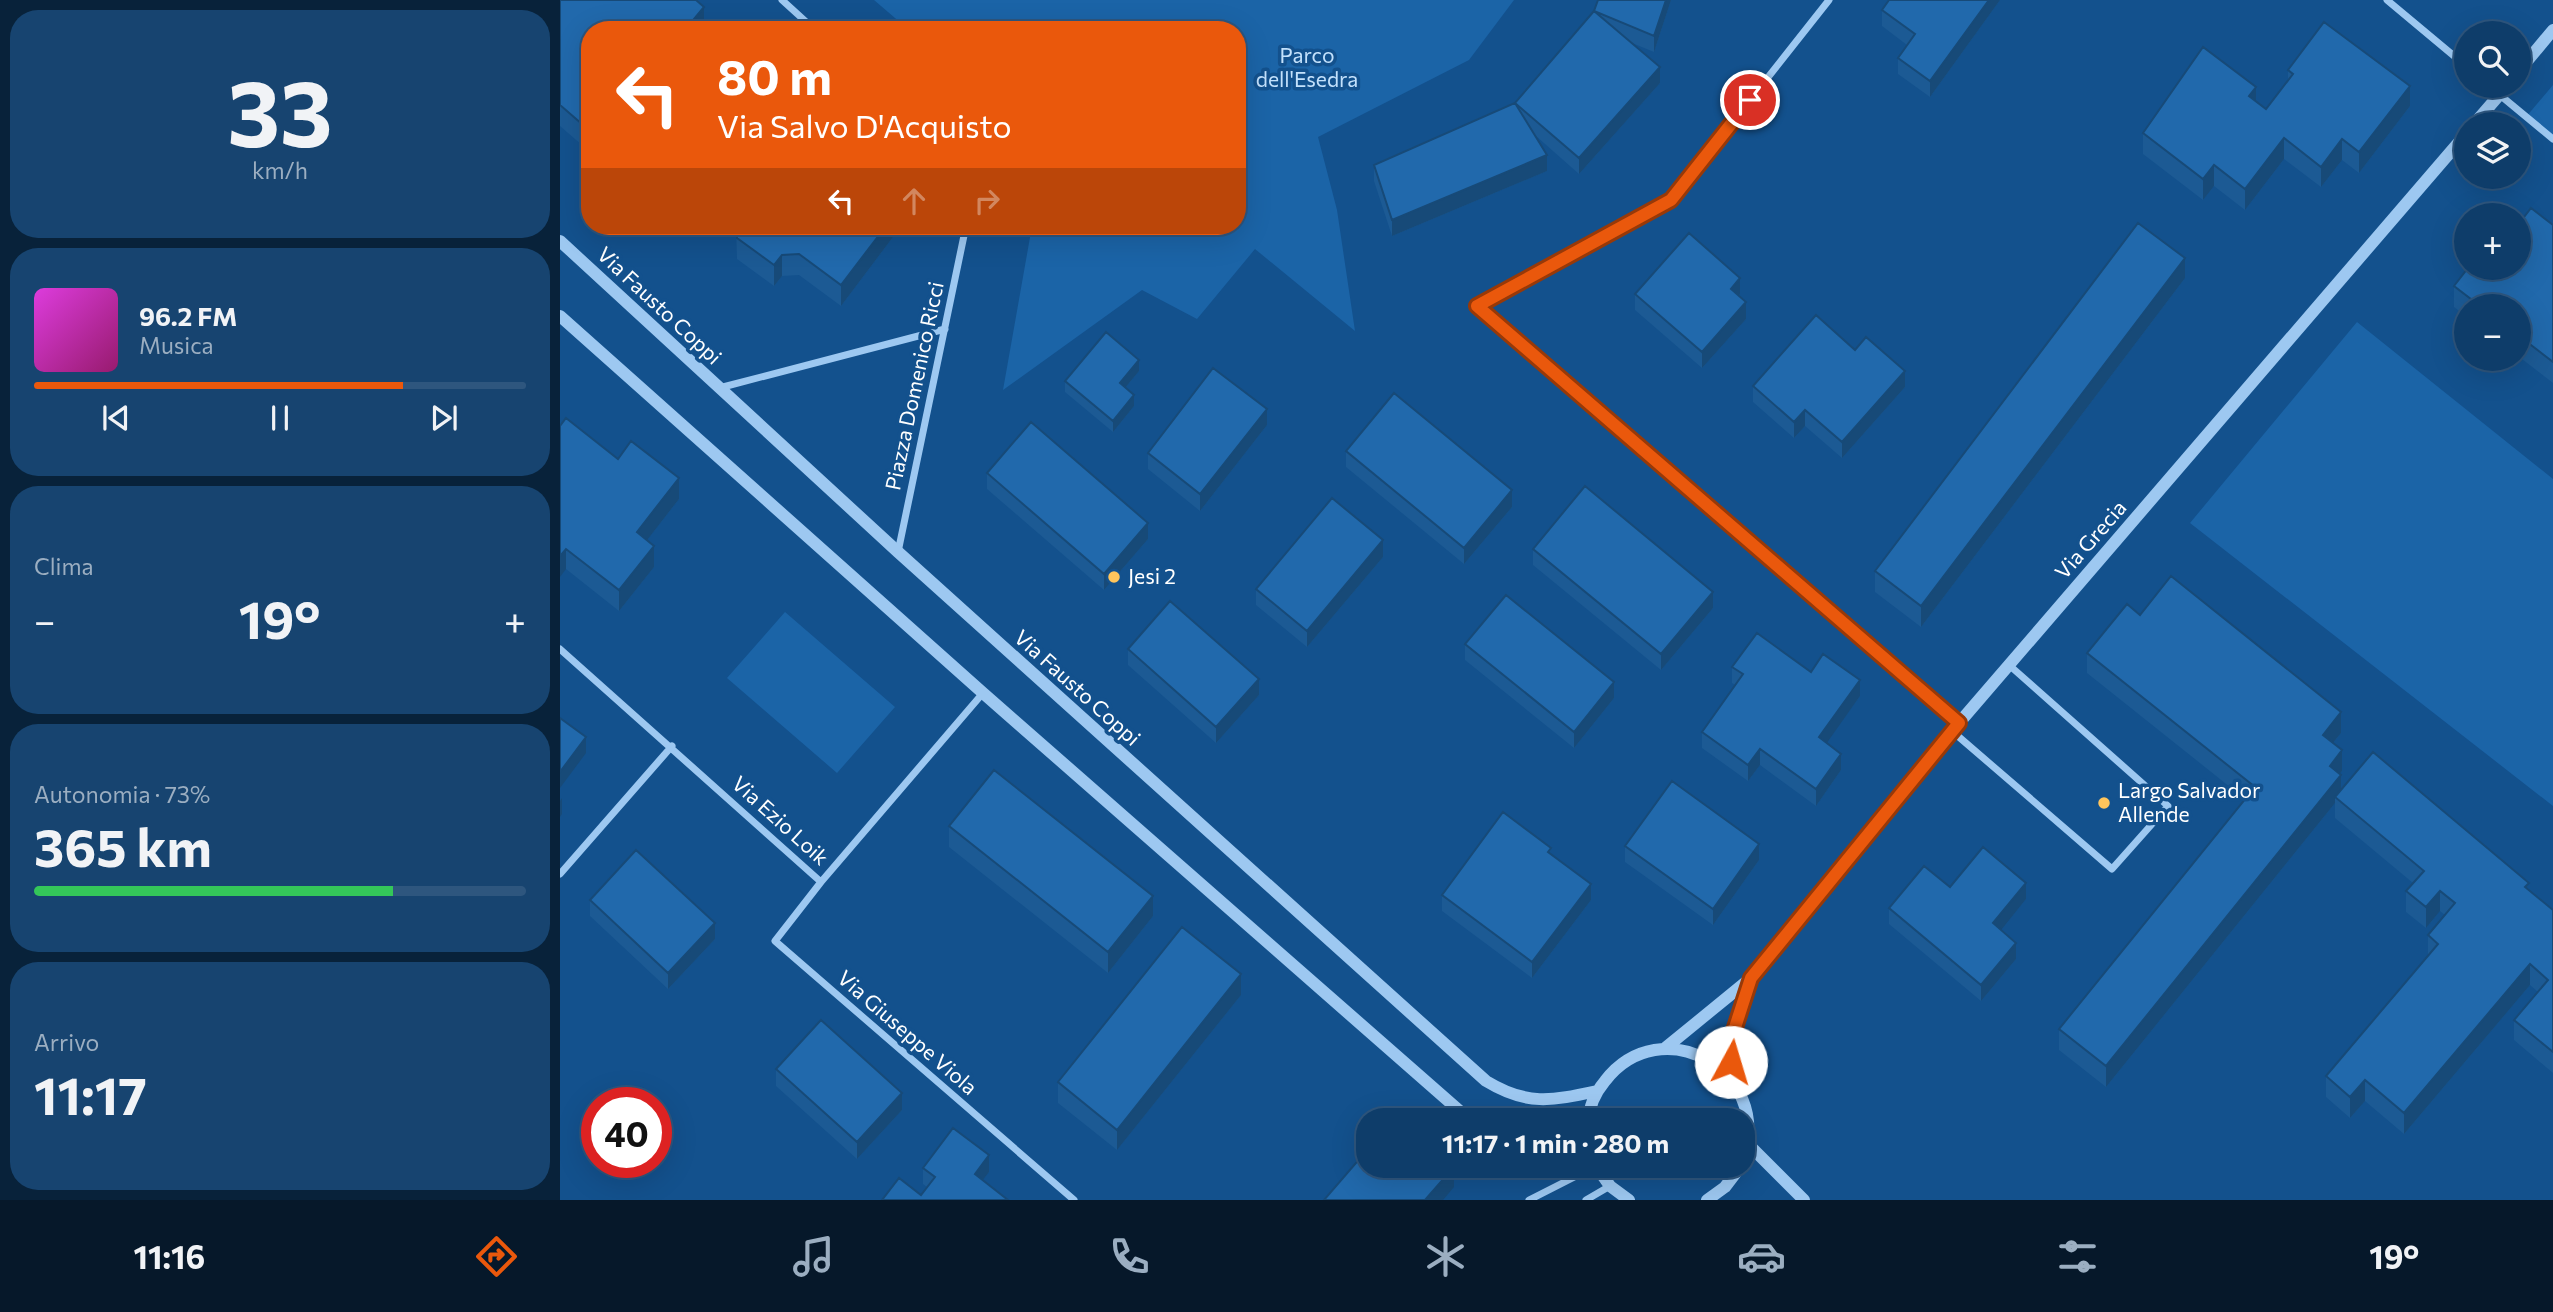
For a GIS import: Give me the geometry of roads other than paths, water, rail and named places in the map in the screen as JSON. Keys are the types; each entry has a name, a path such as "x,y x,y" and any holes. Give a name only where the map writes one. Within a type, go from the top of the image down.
{"street":[{"path":"782,0 805,21"},
{"path":"1829,0 1671,200 1477,306 2112,869 2168,806 2009,665"},
{"path":"2387,0 2454,56"},
{"path":"2531,56 2553,30"},
{"path":"2484,112 2496,98"},
{"path":"2511,98 2553,139"},
{"name":"Via Grecia","path":"1664,1049 1751,978 1955,727 2454,148"},
{"name":"Piazza Domenico Ricci","path":"898,552 964,235"},
{"name":"Via Fausto Coppi","path":"560,241 898,552 1486,1081 1511,1096 1553,1100 1597,1091"},
{"path":"560,317 1455,1108"},
{"path":"719,388 945,329"},
{"name":"Via Ezio Loik","path":"560,649 672,746 821,882 983,693"},
{"path":"560,874 672,746"},
{"name":"Via Giuseppe Viola","path":"821,882 775,942 1074,1200"},
{"name":"Via Grecia","path":"1733,1081 1730,1043 1751,978"},
{"path":"1592,1108 1597,1091 1614,1069 1637,1055 1664,1049 1690,1052 1714,1063 1733,1081 1746,1108"},
{"path":"1755,1151 1804,1200"},
{"path":"1529,1200 1572,1178"},
{"path":"1605,1178 1629,1200"},
{"path":"1707,1200 1725,1187 1732,1178"},
{"path":"1586,1200 1611,1186"}],"place":[{"name":"Jesi 2","path":"1114,577"},
{"name":"Largo Salvador Allende","path":"2104,803"}],"park label":[{"name":"Parco dell'Esedra","path":"1307,68"}]}
